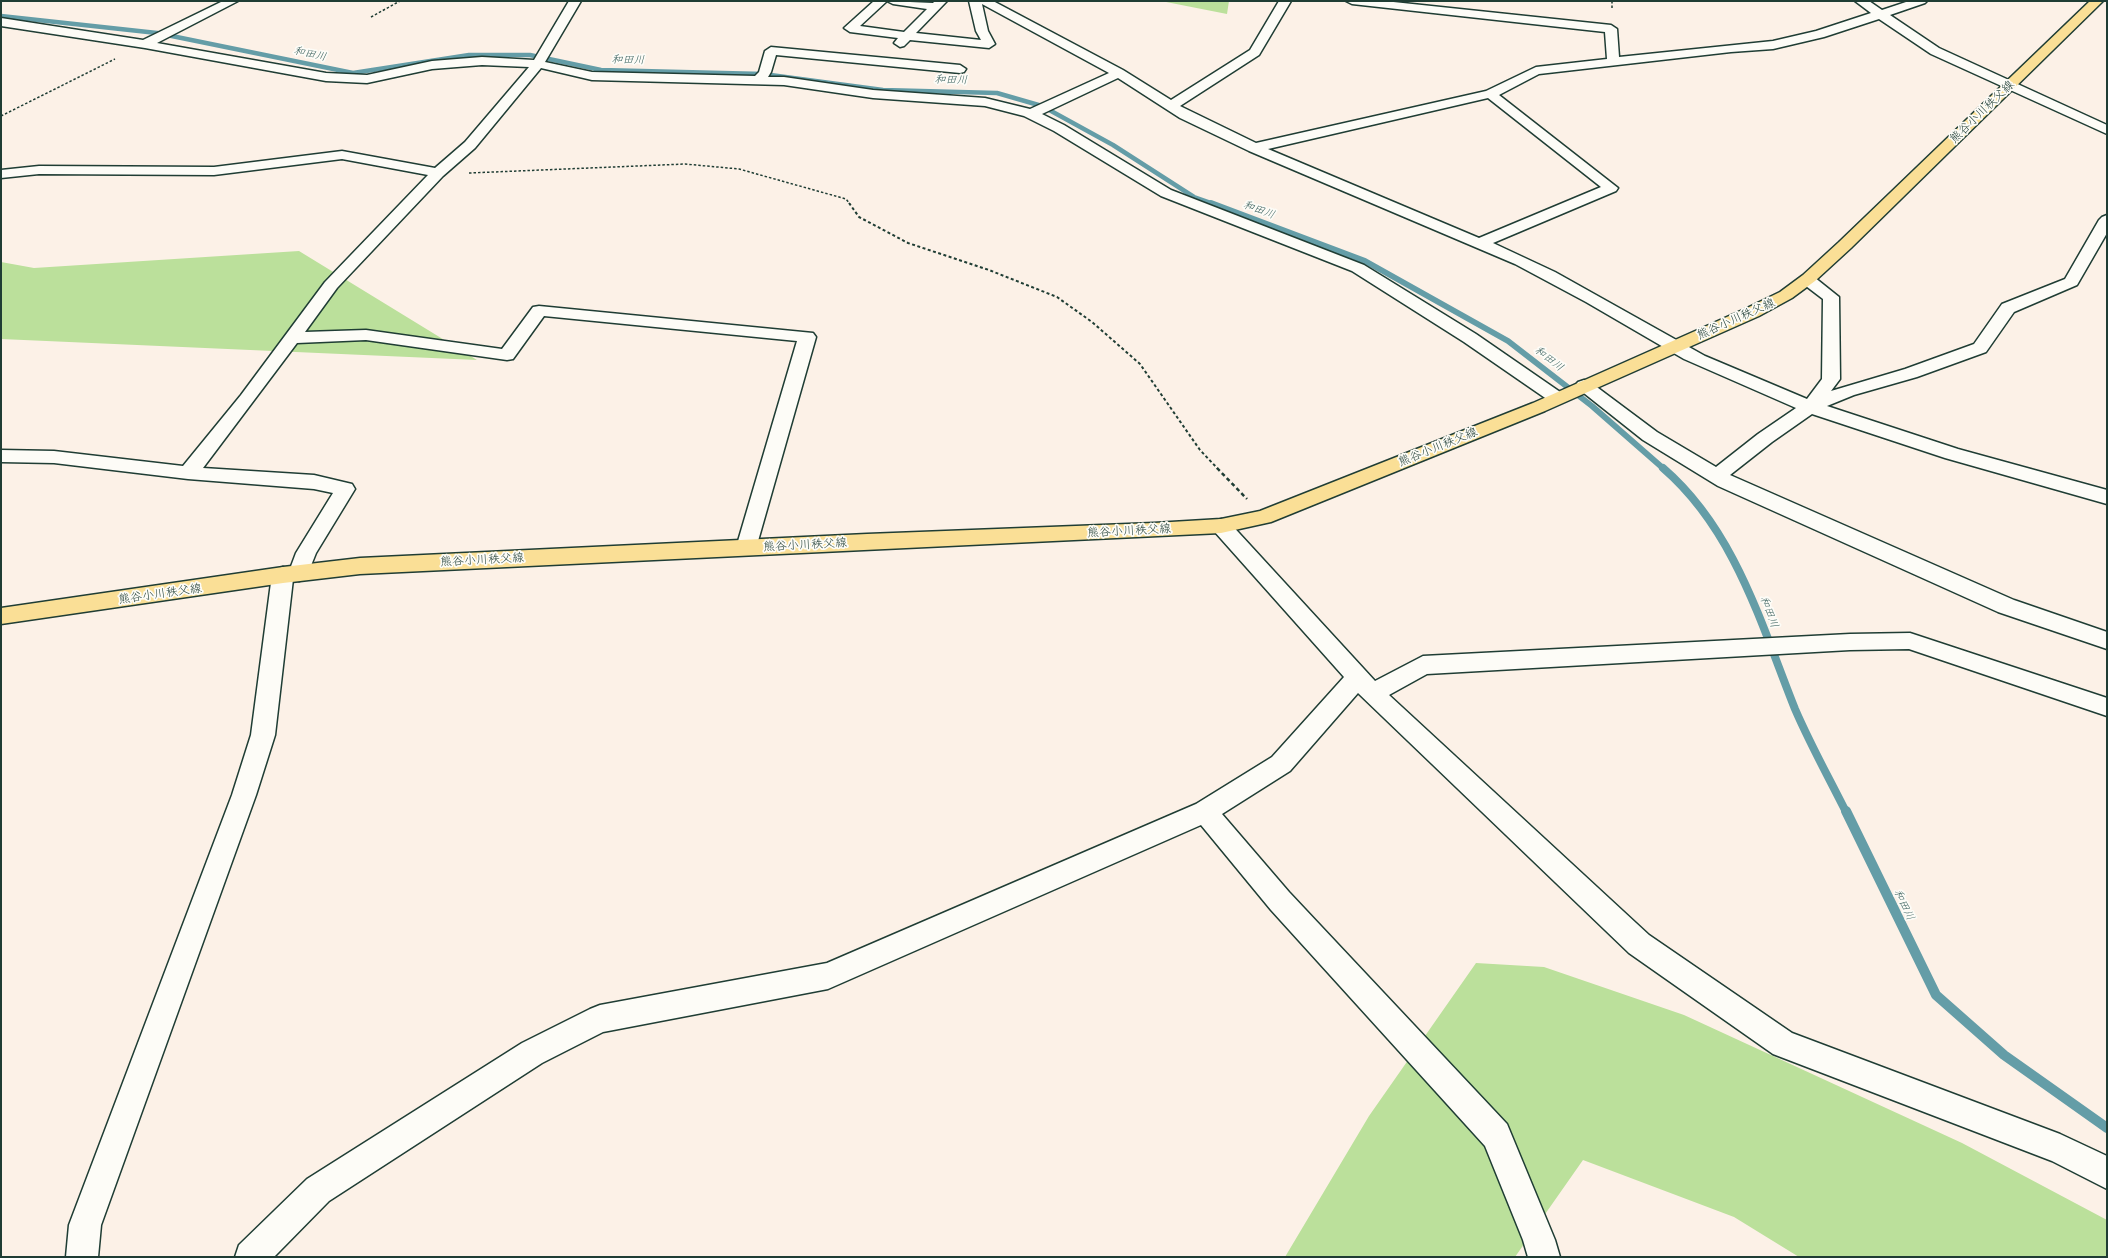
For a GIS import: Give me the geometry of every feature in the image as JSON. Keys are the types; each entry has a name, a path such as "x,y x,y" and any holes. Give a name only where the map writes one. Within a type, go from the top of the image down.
{"main road":[{"name":"熊谷小川秩父線","path":"1,616 291,574 360,566 1221,526 1264,517 1557,398 1753,312 1786,295 1808,280 2098,1"}],"street":[{"path":"145,44 232,1"},
{"path":"188,473 331,285 438,173 470,145 538,64 575,1"},
{"path":"881,1 850,28 906,36 989,44 982,30 975,1"},
{"path":"893,1 939,4"},
{"path":"984,1 1014,9 1185,114 1254,148 1480,243 1554,277 1672,347 1727,372 1811,406 1909,441 2107,497"},
{"path":"1172,105 1255,52 1285,1"},
{"path":"1352,1 1611,29 1613,62"},
{"path":"1861,1 1883,14 1935,50 2008,86 2107,130"},
{"path":"1254,148 1490,94 1536,71 1773,45 1820,34 1921,1"},
{"path":"884,61 906,36 939,4"},
{"path":"1,22 145,44 326,77 367,79 432,66 475,62 538,64 592,76 784,81 873,94 985,102 1031,114 1059,128 1166,193 1358,268 1470,338 1557,398"},
{"path":"759,80 765,72 772,51 960,69"},
{"path":"1031,114 1119,73"},
{"path":"1480,243 1611,188 1490,94"},
{"path":"1,174 39,170 214,170 342,155 438,173"},
{"path":"1717,476 1765,438 1811,406 1848,391 1911,372 1980,348 2008,308 2071,282 2107,220"},
{"path":"1808,280 1831,297 1831,379 1811,406"},
{"path":"291,338 366,335 507,355 539,311 808,337 746,548"},
{"path":"1584,386 1650,436 1717,476 2006,606 2107,641"},
{"path":"1,456 54,457 188,473 314,482 345,489 306,553 291,574 263,735 244,795 85,1226 82,1257"},
{"path":"1221,526 1364,685 1638,944 1784,1044 2060,1149 2107,1173"},
{"path":"251,1257 318,1190 532,1053 600,1020 828,976 1205,812 1281,764 1364,685 1423,665 1850,642 1910,641 2107,707"},
{"path":"1205,812 1280,901 1496,1135 1539,1240 1544,1257"}],"path":[{"path":"371,17 400,1"},
{"path":"1,116 145,44"},
{"path":"438,173 490,173 685,164 738,169 846,199 859,217 908,243 989,270 1057,297 1092,322 1140,364 1200,450 1264,517"}],"green space":[{"path":"1161,1 1229,1 1227,14"},
{"path":"299,251 477,360 1,339 1,262 34,268"},
{"path":"1476,963 1544,967 1684,1015 1962,1143 2107,1220 2107,1257 1799,1257 1734,1217 1583,1160 1515,1257 1285,1257 1369,1116"}],"waterway":[{"name":"和田川","path":"1,16 157,33 353,73 469,55 530,55 601,70 763,74 883,90 997,93 1042,106 1113,145 1194,197 1214,204"},
{"name":"和田川","path":"1211,203 1365,261 1508,341 1592,406 1664,469"},
{"name":"和田川","path":"1664,469 1688,493 1709,520 1727,549 1757,612 1795,709 1846,812"},
{"name":"和田川","path":"1846,811 1936,995 2004,1055 2107,1128"}]}
